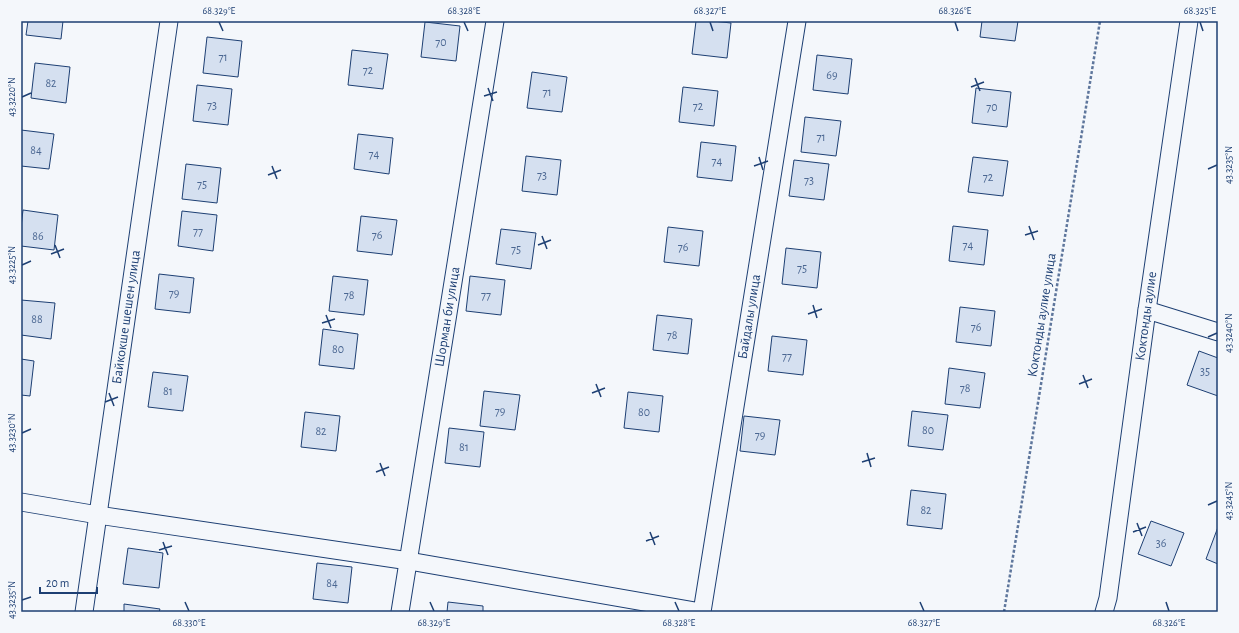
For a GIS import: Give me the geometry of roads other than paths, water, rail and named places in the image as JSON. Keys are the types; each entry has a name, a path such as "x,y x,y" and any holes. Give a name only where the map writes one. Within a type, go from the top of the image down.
{"street":[{"name":"Байкокше шешен улица","path":"84,612 169,21"},
{"name":"Шорман би улица","path":"400,612 495,21"},
{"name":"Байдалы улица","path":"701,612 797,21"},
{"name":"Коктонды аулие","path":"1107,612 1147,310 1189,21"},
{"path":"1147,310 1218,332"},
{"path":"21,502 98,516 409,561 701,612"}]}
